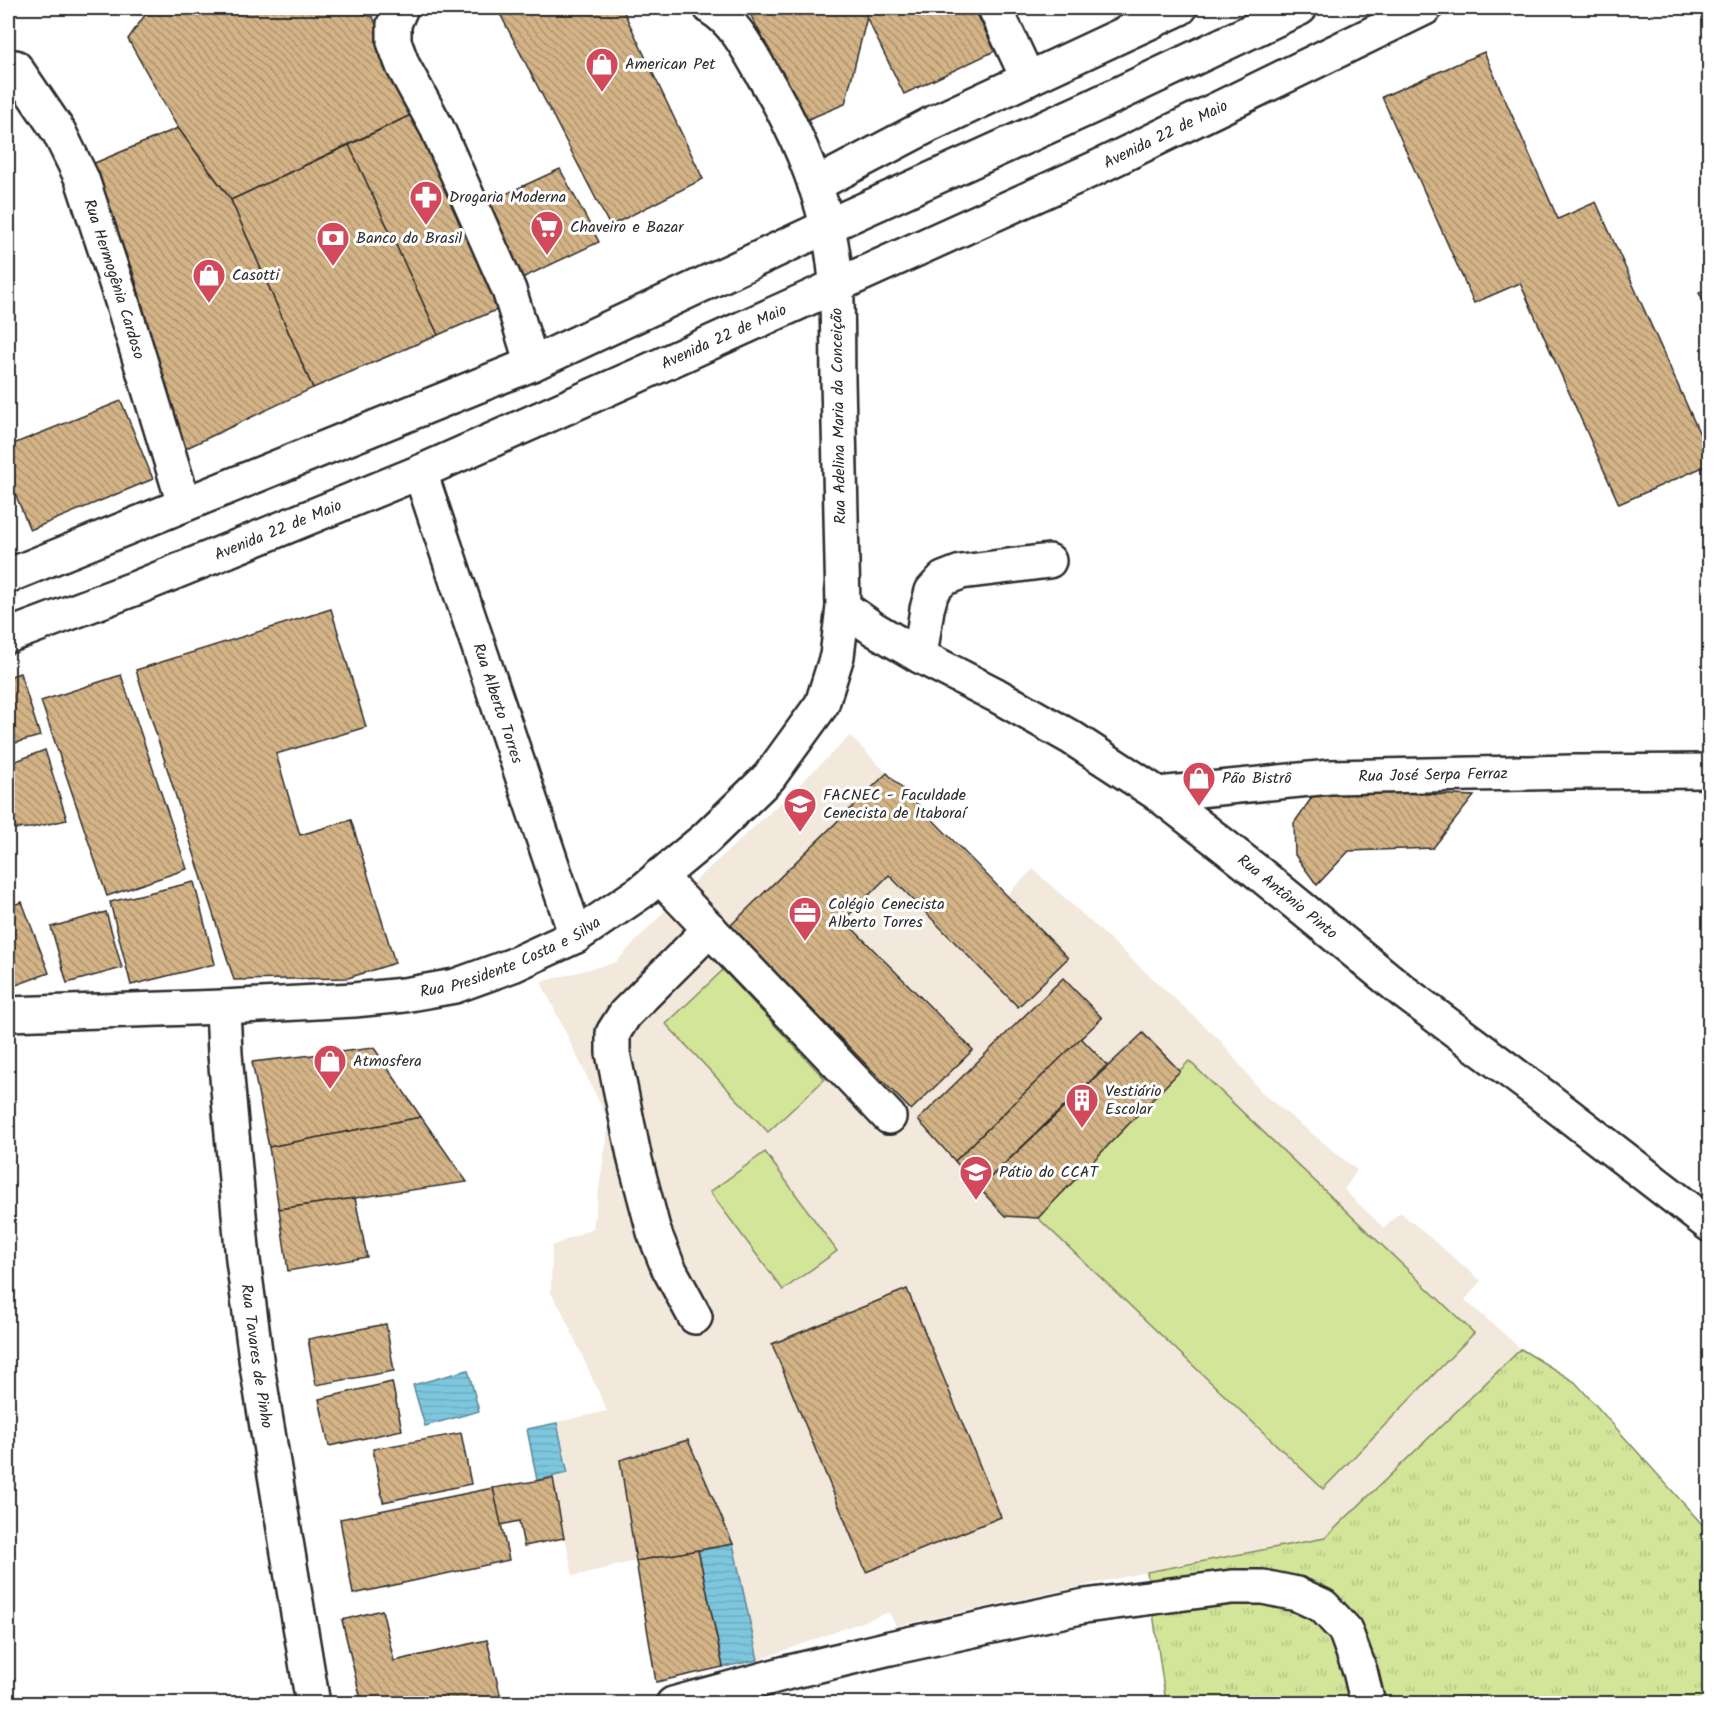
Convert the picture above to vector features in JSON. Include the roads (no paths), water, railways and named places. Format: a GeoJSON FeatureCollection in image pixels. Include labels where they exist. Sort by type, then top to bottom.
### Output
{"type":"FeatureCollection","features":[{"type":"Feature","properties":{"kind":"street"},"geometry":{"type":"LineString","coordinates":[[399,8],[394,24],[394,42],[403,66],[437,128],[509,290],[532,364]]}},
{"type":"Feature","properties":{"kind":"street","name":"Rua Adelina Maria da Conceição"},"geometry":{"type":"LineString","coordinates":[[711,8],[717,11],[738,33],[776,97],[794,131],[828,226],[837,286],[843,607]]}},
{"type":"Feature","properties":{"kind":"street"},"geometry":{"type":"LineString","coordinates":[[995,8],[1028,80]]}},
{"type":"Feature","properties":{"kind":"street"},"geometry":{"type":"LineString","coordinates":[[815,185],[931,124],[1180,8]]}},
{"type":"Feature","properties":{"kind":"street"},"geometry":{"type":"LineString","coordinates":[[8,576],[532,364],[1091,107],[1299,8]]}},
{"type":"Feature","properties":{"kind":"street","name":"Avenida 22 de Maio"},"geometry":{"type":"LineString","coordinates":[[8,636],[136,588],[420,472],[1094,169],[1425,8]]}},
{"type":"Feature","properties":{"kind":"street","name":"Rua Hermogênia Cardoso"},"geometry":{"type":"LineString","coordinates":[[15,67],[59,132],[82,179],[184,504]]}},
{"type":"Feature","properties":{"kind":"street","name":"Rua Alberto Torres"},"geometry":{"type":"LineString","coordinates":[[420,472],[576,936]]}},
{"type":"Feature","properties":{"kind":"street"},"geometry":{"type":"LineString","coordinates":[[920,656],[932,591],[943,579],[961,572],[1049,561]]}},
{"type":"Feature","properties":{"kind":"street","name":"Rua Antônio Pinto"},"geometry":{"type":"LineString","coordinates":[[843,607],[920,656],[996,695],[1071,738],[1158,794],[1404,992],[1710,1225]]}},
{"type":"Feature","properties":{"kind":"street","name":"Rua Presidente Costa e Silva"},"geometry":{"type":"LineString","coordinates":[[8,1014],[223,1007],[354,1000],[404,994],[455,986],[513,965],[576,936],[641,892],[705,839],[769,777],[822,704],[837,656],[843,607]]}},
{"type":"Feature","properties":{"kind":"street","name":"Rua José Serpa Ferraz"},"geometry":{"type":"LineString","coordinates":[[1158,794],[1330,777],[1710,771]]}},
{"type":"Feature","properties":{"kind":"street"},"geometry":{"type":"LineString","coordinates":[[659,876],[889,1117]]}},
{"type":"Feature","properties":{"kind":"street"},"geometry":{"type":"LineString","coordinates":[[695,1317],[668,1267],[654,1232],[635,1160],[613,1053],[613,1033],[625,1014],[710,929]]}},
{"type":"Feature","properties":{"kind":"street","name":"Rua Tavares de Pinho"},"geometry":{"type":"LineString","coordinates":[[223,1007],[243,1260],[257,1366],[313,1704]]}},
{"type":"Feature","properties":{"kind":"street"},"geometry":{"type":"LineString","coordinates":[[673,1704],[890,1648],[1085,1606],[1232,1587],[1263,1587],[1297,1594],[1323,1606],[1345,1630],[1360,1671],[1368,1704]]}},
{"type":"Feature","properties":{"kind":"water"},"geometry":{"type":"Polygon","coordinates":[[[468,1370],[479,1411],[425,1426],[413,1385],[468,1370]]]}},
{"type":"Feature","properties":{"kind":"water"},"geometry":{"type":"Polygon","coordinates":[[[557,1423],[568,1473],[537,1480],[527,1429],[557,1423]]]}},
{"type":"Feature","properties":{"kind":"water"},"geometry":{"type":"Polygon","coordinates":[[[733,1544],[758,1660],[723,1667],[698,1551],[733,1544]]]}},
{"type":"Feature","properties":{"kind":"place","name":"American Pet"},"geometry":{"type":"Point","coordinates":[602,93]}},
{"type":"Feature","properties":{"kind":"place","name":"Drogaria Moderna"},"geometry":{"type":"Point","coordinates":[426,226]}},
{"type":"Feature","properties":{"kind":"place","name":"Chaveiro e Bazar"},"geometry":{"type":"Point","coordinates":[547,256]}},
{"type":"Feature","properties":{"kind":"place","name":"Banco do Brasil"},"geometry":{"type":"Point","coordinates":[333,267]}},
{"type":"Feature","properties":{"kind":"place","name":"Casotti"},"geometry":{"type":"Point","coordinates":[209,304]}},
{"type":"Feature","properties":{"kind":"place","name":"Pão Bistrô"},"geometry":{"type":"Point","coordinates":[1199,807]}},
{"type":"Feature","properties":{"kind":"place","name":"FACNEC - Faculdade Cenecista de Itaboraí"},"geometry":{"type":"Point","coordinates":[800,833]}},
{"type":"Feature","properties":{"kind":"place","name":"Colégio Cenecista Alberto Torres"},"geometry":{"type":"Point","coordinates":[805,942]}},
{"type":"Feature","properties":{"kind":"place","name":"Atmosfera"},"geometry":{"type":"Point","coordinates":[330,1090]}},
{"type":"Feature","properties":{"kind":"place","name":"Vestiário Escolar"},"geometry":{"type":"Point","coordinates":[1082,1129]}},
{"type":"Feature","properties":{"kind":"place","name":"Pátio do CCAT"},"geometry":{"type":"Point","coordinates":[976,1201]}}]}
